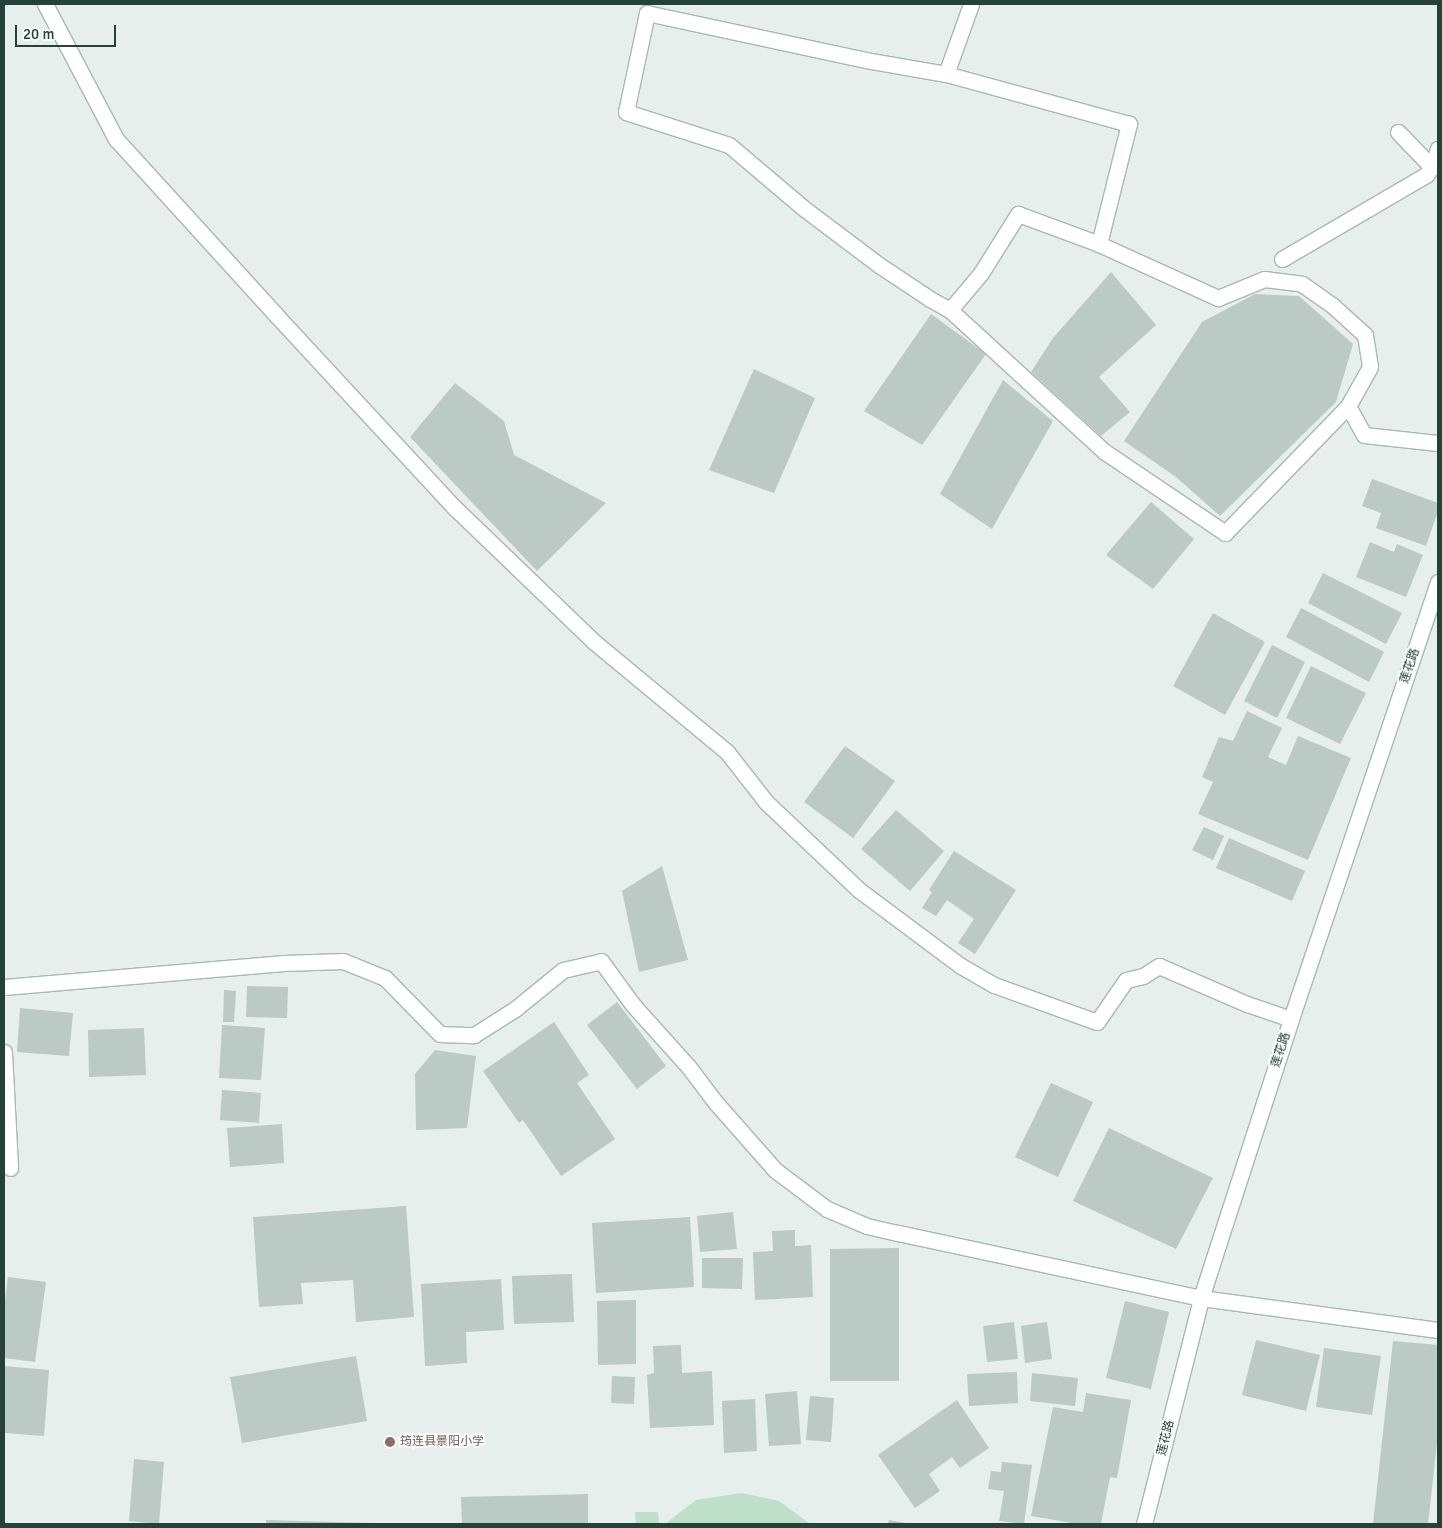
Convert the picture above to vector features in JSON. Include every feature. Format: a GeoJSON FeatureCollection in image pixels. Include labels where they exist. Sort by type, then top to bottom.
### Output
{"type":"FeatureCollection","features":[{"type":"Feature","properties":{"kind":"street"},"geometry":{"type":"LineString","coordinates":[[45,4],[116,139],[276,316],[456,508],[594,641],[727,752],[766,802],[858,890],[961,966],[994,985],[1097,1022],[1126,980],[1143,976],[1159,966],[1247,1004],[1291,1018]]}},
{"type":"Feature","properties":{"kind":"street"},"geometry":{"type":"LineString","coordinates":[[946,74],[970,4]]}},
{"type":"Feature","properties":{"kind":"street"},"geometry":{"type":"LineString","coordinates":[[950,310],[981,273],[1018,214],[1100,244],[1218,298],[1264,279],[1302,284],[1333,306],[1364,336],[1370,367],[1348,406],[1225,533],[1105,452],[950,310],[930,300],[848,242],[802,207],[728,145],[626,112],[647,13],[866,60],[946,74],[1129,124],[1100,244]]}},
{"type":"Feature","properties":{"kind":"street"},"geometry":{"type":"LineString","coordinates":[[1398,132],[1426,161],[1436,166]]}},
{"type":"Feature","properties":{"kind":"street"},"geometry":{"type":"LineString","coordinates":[[1282,259],[1426,175],[1436,166],[1438,149]]}},
{"type":"Feature","properties":{"kind":"street"},"geometry":{"type":"LineString","coordinates":[[1348,406],[1364,435],[1438,443]]}},
{"type":"Feature","properties":{"kind":"street","name":"莲花路"},"geometry":{"type":"LineString","coordinates":[[1144,1524],[1201,1298],[1291,1018],[1438,582]]}},
{"type":"Feature","properties":{"kind":"street"},"geometry":{"type":"LineString","coordinates":[[4,987],[274,964],[343,961],[385,978],[440,1034],[474,1034],[515,1009],[563,970],[601,961],[633,1005],[688,1066],[716,1103],[775,1170],[827,1209],[867,1226],[882,1230],[1201,1298],[1438,1330]]}},
{"type":"Feature","properties":{"kind":"street"},"geometry":{"type":"LineString","coordinates":[[4,1052],[10,1168]]}},
{"type":"Feature","properties":{"kind":"green space"},"geometry":{"type":"Polygon","coordinates":[[[742,1493],[779,1501],[810,1524],[665,1524],[696,1500],[742,1493]]]}},
{"type":"Feature","properties":{"kind":"green space"},"geometry":{"type":"Polygon","coordinates":[[[635,1512],[658,1512],[659,1524],[636,1524],[635,1512]]]}},
{"type":"Feature","properties":{"kind":"building"},"geometry":{"type":"Polygon","coordinates":[[[1111,272],[1156,325],[1099,377],[1130,412],[1101,436],[1031,372],[1053,338],[1111,272]]]}},
{"type":"Feature","properties":{"kind":"building"},"geometry":{"type":"Polygon","coordinates":[[[1255,294],[1299,296],[1353,344],[1336,402],[1220,516],[1176,477],[1124,441],[1202,322],[1255,294]]]}},
{"type":"Feature","properties":{"kind":"building"},"geometry":{"type":"Polygon","coordinates":[[[931,314],[986,354],[922,445],[864,411],[931,314]]]}},
{"type":"Feature","properties":{"kind":"building"},"geometry":{"type":"Polygon","coordinates":[[[754,369],[815,398],[774,493],[709,470],[754,369]]]}},
{"type":"Feature","properties":{"kind":"building"},"geometry":{"type":"Polygon","coordinates":[[[1003,380],[1053,421],[992,529],[940,494],[1003,380]]]}},
{"type":"Feature","properties":{"kind":"building"},"geometry":{"type":"Polygon","coordinates":[[[455,383],[504,421],[514,455],[606,503],[537,571],[410,437],[455,383]]]}},
{"type":"Feature","properties":{"kind":"building"},"geometry":{"type":"Polygon","coordinates":[[[1372,479],[1438,503],[1438,511],[1426,546],[1376,528],[1381,513],[1362,506],[1372,479]]]}},
{"type":"Feature","properties":{"kind":"building"},"geometry":{"type":"Polygon","coordinates":[[[1151,502],[1194,539],[1153,589],[1106,555],[1151,502]]]}},
{"type":"Feature","properties":{"kind":"building"},"geometry":{"type":"Polygon","coordinates":[[[1370,542],[1394,552],[1397,544],[1423,555],[1406,597],[1356,577],[1370,542]]]}},
{"type":"Feature","properties":{"kind":"building"},"geometry":{"type":"Polygon","coordinates":[[[1323,573],[1402,613],[1386,644],[1308,603],[1323,573]]]}},
{"type":"Feature","properties":{"kind":"building"},"geometry":{"type":"Polygon","coordinates":[[[1301,608],[1384,652],[1369,682],[1286,637],[1301,608]]]}},
{"type":"Feature","properties":{"kind":"building"},"geometry":{"type":"Polygon","coordinates":[[[1213,613],[1265,642],[1225,715],[1173,686],[1213,613]]]}},
{"type":"Feature","properties":{"kind":"building"},"geometry":{"type":"Polygon","coordinates":[[[1272,645],[1305,662],[1277,718],[1244,701],[1272,645]]]}},
{"type":"Feature","properties":{"kind":"building"},"geometry":{"type":"Polygon","coordinates":[[[1311,666],[1366,693],[1340,744],[1286,718],[1311,666]]]}},
{"type":"Feature","properties":{"kind":"building"},"geometry":{"type":"Polygon","coordinates":[[[1247,711],[1282,728],[1268,757],[1286,765],[1298,736],[1351,758],[1308,860],[1198,814],[1213,782],[1202,777],[1219,737],[1233,741],[1247,711]]]}},
{"type":"Feature","properties":{"kind":"building"},"geometry":{"type":"Polygon","coordinates":[[[845,746],[895,781],[853,838],[804,802],[845,746]]]}},
{"type":"Feature","properties":{"kind":"building"},"geometry":{"type":"Polygon","coordinates":[[[896,810],[944,851],[910,891],[861,849],[896,810]]]}},
{"type":"Feature","properties":{"kind":"building"},"geometry":{"type":"Polygon","coordinates":[[[1204,827],[1224,836],[1213,860],[1192,850],[1204,827]]]}},
{"type":"Feature","properties":{"kind":"building"},"geometry":{"type":"Polygon","coordinates":[[[1229,838],[1305,871],[1292,901],[1216,868],[1229,838]]]}},
{"type":"Feature","properties":{"kind":"building"},"geometry":{"type":"Polygon","coordinates":[[[954,851],[1016,890],[975,954],[958,943],[974,919],[947,900],[936,916],[922,908],[932,892],[929,890],[954,851]]]}},
{"type":"Feature","properties":{"kind":"building"},"geometry":{"type":"Polygon","coordinates":[[[662,866],[688,960],[639,972],[622,891],[662,866]]]}},
{"type":"Feature","properties":{"kind":"building"},"geometry":{"type":"Polygon","coordinates":[[[247,986],[288,987],[287,1018],[246,1017],[247,986]]]}},
{"type":"Feature","properties":{"kind":"building"},"geometry":{"type":"Polygon","coordinates":[[[224,990],[236,991],[234,1022],[223,1022],[224,990]]]}},
{"type":"Feature","properties":{"kind":"building"},"geometry":{"type":"Polygon","coordinates":[[[617,1002],[666,1066],[637,1089],[587,1025],[617,1002]]]}},
{"type":"Feature","properties":{"kind":"building"},"geometry":{"type":"Polygon","coordinates":[[[20,1008],[73,1013],[69,1056],[17,1052],[20,1008]]]}},
{"type":"Feature","properties":{"kind":"building"},"geometry":{"type":"Polygon","coordinates":[[[554,1022],[589,1075],[577,1083],[615,1139],[561,1176],[523,1120],[519,1123],[483,1071],[554,1022]]]}},
{"type":"Feature","properties":{"kind":"building"},"geometry":{"type":"Polygon","coordinates":[[[222,1025],[265,1028],[261,1080],[219,1078],[222,1025]]]}},
{"type":"Feature","properties":{"kind":"building"},"geometry":{"type":"Polygon","coordinates":[[[144,1028],[146,1075],[89,1077],[88,1030],[144,1028]]]}},
{"type":"Feature","properties":{"kind":"building"},"geometry":{"type":"Polygon","coordinates":[[[435,1050],[476,1056],[467,1128],[416,1130],[415,1074],[435,1050]]]}},
{"type":"Feature","properties":{"kind":"building"},"geometry":{"type":"Polygon","coordinates":[[[1051,1083],[1093,1102],[1058,1177],[1015,1157],[1051,1083]]]}},
{"type":"Feature","properties":{"kind":"building"},"geometry":{"type":"Polygon","coordinates":[[[222,1090],[261,1093],[259,1123],[220,1120],[222,1090]]]}},
{"type":"Feature","properties":{"kind":"building"},"geometry":{"type":"Polygon","coordinates":[[[282,1124],[284,1163],[230,1167],[227,1128],[282,1124]]]}},
{"type":"Feature","properties":{"kind":"building"},"geometry":{"type":"Polygon","coordinates":[[[1109,1128],[1213,1178],[1176,1249],[1073,1201],[1109,1128]]]}},
{"type":"Feature","properties":{"kind":"building"},"geometry":{"type":"Polygon","coordinates":[[[406,1206],[414,1317],[356,1322],[353,1280],[301,1283],[303,1304],[259,1307],[253,1217],[406,1206]]]}},
{"type":"Feature","properties":{"kind":"building"},"geometry":{"type":"Polygon","coordinates":[[[733,1212],[737,1249],[700,1252],[697,1216],[733,1212]]]}},
{"type":"Feature","properties":{"kind":"building"},"geometry":{"type":"Polygon","coordinates":[[[690,1217],[694,1287],[596,1293],[592,1223],[690,1217]]]}},
{"type":"Feature","properties":{"kind":"building"},"geometry":{"type":"Polygon","coordinates":[[[795,1230],[795,1246],[811,1245],[813,1297],[755,1300],[753,1252],[773,1251],[772,1231],[795,1230]]]}},
{"type":"Feature","properties":{"kind":"building"},"geometry":{"type":"Polygon","coordinates":[[[899,1248],[899,1381],[830,1381],[830,1249],[899,1248]]]}},
{"type":"Feature","properties":{"kind":"building"},"geometry":{"type":"Polygon","coordinates":[[[702,1258],[743,1258],[742,1289],[702,1288],[702,1258]]]}},
{"type":"Feature","properties":{"kind":"building"},"geometry":{"type":"Polygon","coordinates":[[[572,1274],[574,1322],[514,1324],[512,1276],[572,1274]]]}},
{"type":"Feature","properties":{"kind":"building"},"geometry":{"type":"Polygon","coordinates":[[[8,1277],[46,1282],[35,1362],[4,1358],[4,1308],[8,1277]]]}},
{"type":"Feature","properties":{"kind":"building"},"geometry":{"type":"Polygon","coordinates":[[[501,1279],[504,1330],[466,1332],[467,1363],[425,1366],[421,1284],[501,1279]]]}},
{"type":"Feature","properties":{"kind":"building"},"geometry":{"type":"Polygon","coordinates":[[[636,1300],[636,1364],[598,1365],[597,1301],[636,1300]]]}},
{"type":"Feature","properties":{"kind":"building"},"geometry":{"type":"Polygon","coordinates":[[[1125,1301],[1169,1312],[1151,1389],[1106,1378],[1125,1301]]]}},
{"type":"Feature","properties":{"kind":"building"},"geometry":{"type":"Polygon","coordinates":[[[1014,1322],[1018,1359],[987,1362],[983,1326],[1014,1322]]]}},
{"type":"Feature","properties":{"kind":"building"},"geometry":{"type":"Polygon","coordinates":[[[1047,1322],[1052,1359],[1025,1363],[1021,1326],[1047,1322]]]}},
{"type":"Feature","properties":{"kind":"building"},"geometry":{"type":"Polygon","coordinates":[[[1256,1340],[1320,1355],[1306,1411],[1242,1395],[1256,1340]]]}},
{"type":"Feature","properties":{"kind":"building"},"geometry":{"type":"Polygon","coordinates":[[[1393,1341],[1438,1345],[1438,1434],[1428,1524],[1373,1524],[1393,1341]]]}},
{"type":"Feature","properties":{"kind":"building"},"geometry":{"type":"Polygon","coordinates":[[[681,1345],[682,1373],[712,1371],[714,1425],[650,1428],[647,1375],[654,1373],[653,1346],[681,1345]]]}},
{"type":"Feature","properties":{"kind":"building"},"geometry":{"type":"Polygon","coordinates":[[[1324,1348],[1381,1356],[1372,1415],[1316,1407],[1324,1348]]]}},
{"type":"Feature","properties":{"kind":"building"},"geometry":{"type":"Polygon","coordinates":[[[356,1356],[367,1421],[242,1443],[230,1377],[356,1356]]]}},
{"type":"Feature","properties":{"kind":"building"},"geometry":{"type":"Polygon","coordinates":[[[4,1366],[49,1370],[44,1436],[4,1433],[4,1366]]]}},
{"type":"Feature","properties":{"kind":"building"},"geometry":{"type":"Polygon","coordinates":[[[1017,1372],[1018,1403],[969,1406],[967,1374],[1017,1372]]]}},
{"type":"Feature","properties":{"kind":"building"},"geometry":{"type":"Polygon","coordinates":[[[1032,1373],[1078,1378],[1075,1406],[1030,1401],[1032,1373]]]}},
{"type":"Feature","properties":{"kind":"building"},"geometry":{"type":"Polygon","coordinates":[[[612,1376],[635,1377],[634,1404],[611,1403],[612,1376]]]}},
{"type":"Feature","properties":{"kind":"building"},"geometry":{"type":"Polygon","coordinates":[[[797,1391],[801,1444],[769,1446],[765,1394],[797,1391]]]}},
{"type":"Feature","properties":{"kind":"building"},"geometry":{"type":"Polygon","coordinates":[[[1086,1393],[1131,1400],[1117,1478],[1110,1477],[1101,1524],[1078,1524],[1031,1516],[1053,1407],[1083,1412],[1086,1393]]]}},
{"type":"Feature","properties":{"kind":"building"},"geometry":{"type":"Polygon","coordinates":[[[810,1396],[834,1398],[831,1442],[806,1440],[810,1396]]]}},
{"type":"Feature","properties":{"kind":"building"},"geometry":{"type":"Polygon","coordinates":[[[755,1399],[757,1451],[724,1453],[722,1401],[755,1399]]]}},
{"type":"Feature","properties":{"kind":"building"},"geometry":{"type":"Polygon","coordinates":[[[957,1400],[989,1448],[960,1468],[952,1457],[929,1474],[940,1491],[915,1508],[878,1455],[957,1400]]]}},
{"type":"Feature","properties":{"kind":"building"},"geometry":{"type":"Polygon","coordinates":[[[134,1459],[164,1462],[159,1524],[129,1521],[134,1459]]]}},
{"type":"Feature","properties":{"kind":"building"},"geometry":{"type":"Polygon","coordinates":[[[1002,1462],[1032,1465],[1024,1524],[999,1521],[1004,1491],[988,1489],[991,1471],[1001,1472],[1002,1462]]]}},
{"type":"Feature","properties":{"kind":"building"},"geometry":{"type":"Polygon","coordinates":[[[588,1494],[588,1524],[462,1524],[461,1497],[588,1494]]]}},
{"type":"Feature","properties":{"kind":"building"},"geometry":{"type":"Polygon","coordinates":[[[266,1520],[372,1523],[372,1524],[266,1524],[266,1520]]]}},
{"type":"Feature","properties":{"kind":"building"},"geometry":{"type":"Polygon","coordinates":[[[889,1520],[906,1523],[906,1524],[888,1524],[889,1520]]]}},
{"type":"Feature","properties":{"kind":"place","name":"筠连县景阳小学"},"geometry":{"type":"Point","coordinates":[390,1442]}}]}
